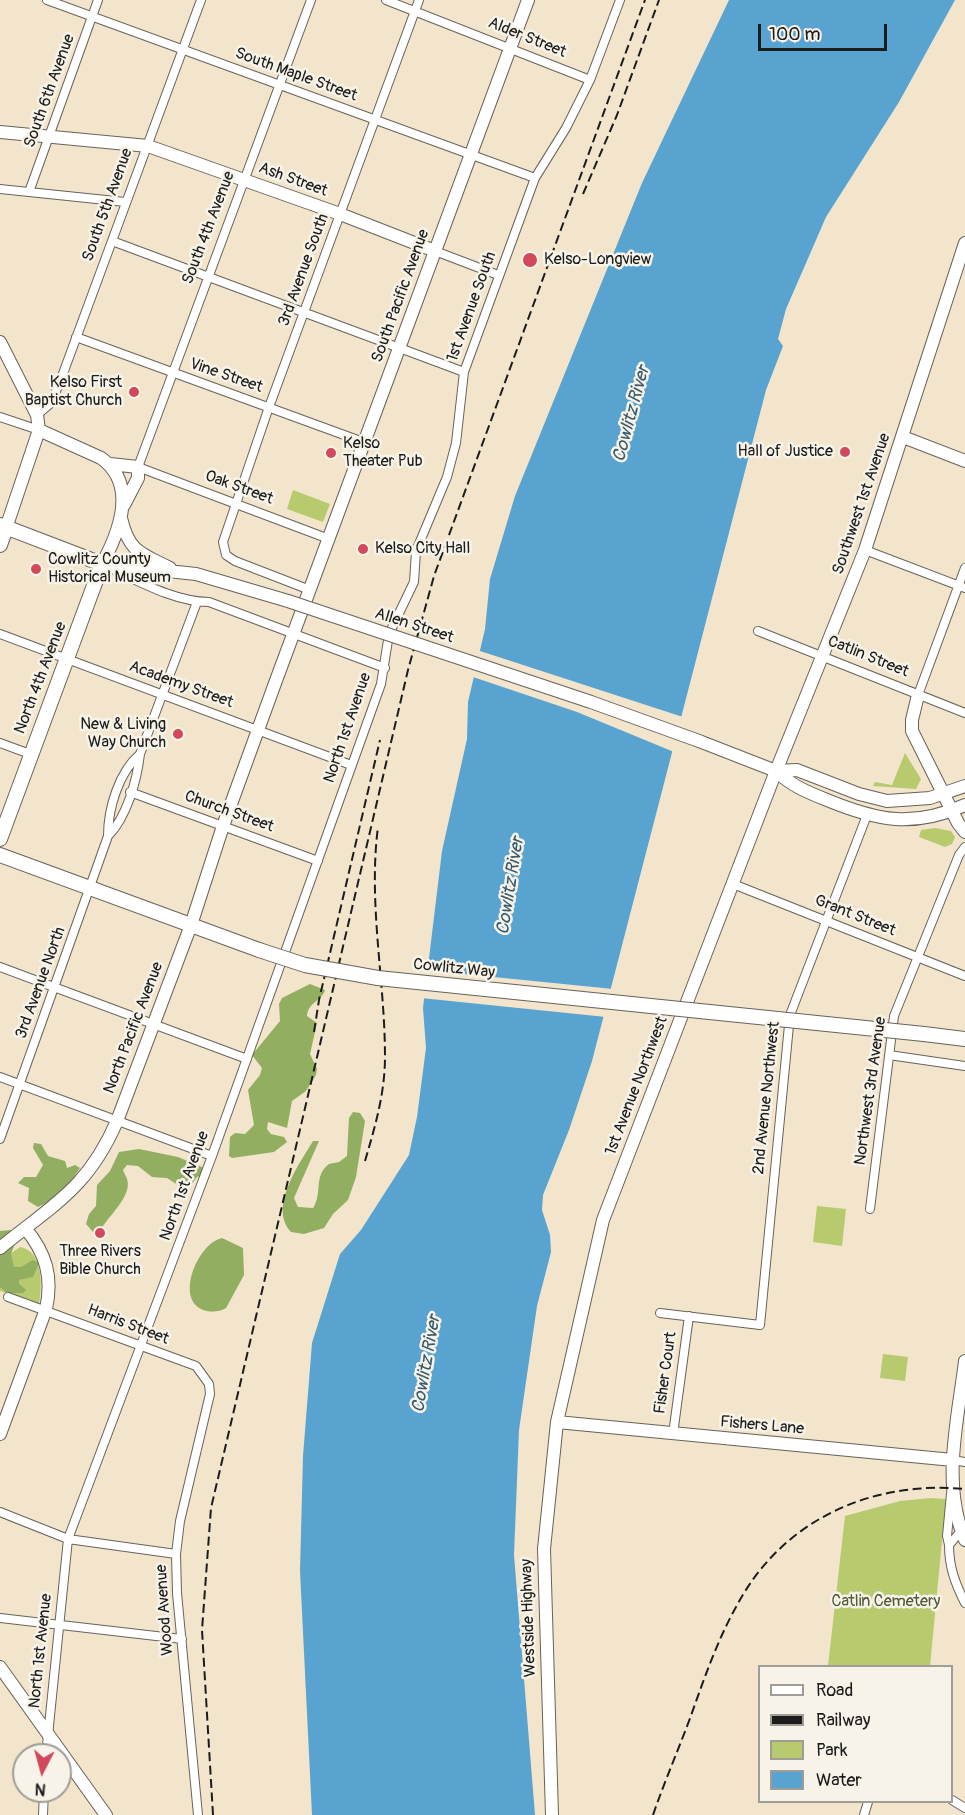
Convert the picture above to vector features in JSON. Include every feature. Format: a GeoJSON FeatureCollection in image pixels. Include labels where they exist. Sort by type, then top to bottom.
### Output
{"type":"FeatureCollection","features":[{"type":"Feature","properties":{"kind":"main road","name":"South Pacific Avenue"},"geometry":{"type":"LineString","coordinates":[[306,603],[528,0]]}},
{"type":"Feature","properties":{"kind":"main road","name":"Ash Street"},"geometry":{"type":"LineString","coordinates":[[0,132],[148,146],[340,214],[435,251]]}},
{"type":"Feature","properties":{"kind":"main road","name":"Southwest 1st Avenue"},"geometry":{"type":"LineString","coordinates":[[776,771],[866,550],[965,243]]}},
{"type":"Feature","properties":{"kind":"main road"},"geometry":{"type":"LineString","coordinates":[[0,342],[37,415],[39,430],[3,526],[0,545]]}},
{"type":"Feature","properties":{"kind":"main road"},"geometry":{"type":"LineString","coordinates":[[39,430],[110,464],[138,467],[138,478],[102,564]]}},
{"type":"Feature","properties":{"kind":"main road"},"geometry":{"type":"LineString","coordinates":[[903,437],[965,461]]}},
{"type":"Feature","properties":{"kind":"main road"},"geometry":{"type":"LineString","coordinates":[[110,464],[119,480],[127,540],[132,547],[177,572]]}},
{"type":"Feature","properties":{"kind":"main road","name":"Allen Street"},"geometry":{"type":"LineString","coordinates":[[3,526],[102,564],[216,578],[591,702],[776,771]]}},
{"type":"Feature","properties":{"kind":"main road","name":"North 4th Avenue"},"geometry":{"type":"LineString","coordinates":[[0,839],[65,658],[102,564]]}},
{"type":"Feature","properties":{"kind":"main road","name":"North Pacific Avenue"},"geometry":{"type":"LineString","coordinates":[[0,1248],[68,1196],[104,1151],[191,925],[223,826],[306,603]]}},
{"type":"Feature","properties":{"kind":"main road"},"geometry":{"type":"LineString","coordinates":[[918,695],[912,730],[952,811],[965,832]]}},
{"type":"Feature","properties":{"kind":"main road"},"geometry":{"type":"LineString","coordinates":[[776,771],[797,770],[866,796],[887,801],[908,801],[944,795],[965,786]]}},
{"type":"Feature","properties":{"kind":"main road"},"geometry":{"type":"LineString","coordinates":[[776,771],[791,786],[867,815],[888,819],[919,819],[952,811],[965,805]]}},
{"type":"Feature","properties":{"kind":"main road","name":"1st Avenue Northwest"},"geometry":{"type":"LineString","coordinates":[[557,1422],[603,1220],[776,771]]}},
{"type":"Feature","properties":{"kind":"main road","name":"Cowlitz Way"},"geometry":{"type":"LineString","coordinates":[[0,855],[305,965],[378,978],[965,1039]]}},
{"type":"Feature","properties":{"kind":"main road"},"geometry":{"type":"LineString","coordinates":[[0,1434],[46,1310],[50,1277],[38,1244],[25,1228]]}},
{"type":"Feature","properties":{"kind":"main road"},"geometry":{"type":"LineString","coordinates":[[963,1536],[952,1488],[959,1461],[965,1361]]}},
{"type":"Feature","properties":{"kind":"main road","name":"Fishers Lane"},"geometry":{"type":"LineString","coordinates":[[557,1422],[959,1461]]}},
{"type":"Feature","properties":{"kind":"main road","name":"Westside Highway"},"geometry":{"type":"LineString","coordinates":[[552,1815],[544,1549],[557,1422]]}},
{"type":"Feature","properties":{"kind":"main road"},"geometry":{"type":"LineString","coordinates":[[0,1667],[106,1815]]}},
{"type":"Feature","properties":{"kind":"street","name":"South Maple Street"},"geometry":{"type":"LineString","coordinates":[[47,0],[536,178]]}},
{"type":"Feature","properties":{"kind":"street","name":"South 6th Avenue"},"geometry":{"type":"LineString","coordinates":[[29,192],[98,0]]}},
{"type":"Feature","properties":{"kind":"street","name":"South 5th Avenue"},"geometry":{"type":"LineString","coordinates":[[37,415],[51,403],[201,0]]}},
{"type":"Feature","properties":{"kind":"street","name":"South 4th Avenue"},"geometry":{"type":"LineString","coordinates":[[138,467],[311,0]]}},
{"type":"Feature","properties":{"kind":"street","name":"Alder Street"},"geometry":{"type":"LineString","coordinates":[[386,0],[511,47],[590,80]]}},
{"type":"Feature","properties":{"kind":"street","name":"3rd Avenue South"},"geometry":{"type":"LineString","coordinates":[[310,590],[235,561],[224,552],[223,542],[269,407],[306,312],[374,118],[419,0]]}},
{"type":"Feature","properties":{"kind":"street","name":"1st Avenue South"},"geometry":{"type":"LineString","coordinates":[[389,634],[414,582],[416,551],[447,477],[456,442],[464,372],[498,275],[536,178],[566,128],[590,80],[620,0]]}},
{"type":"Feature","properties":{"kind":"street"},"geometry":{"type":"LineString","coordinates":[[0,189],[125,202]]}},
{"type":"Feature","properties":{"kind":"street"},"geometry":{"type":"LineString","coordinates":[[112,241],[464,372]]}},
{"type":"Feature","properties":{"kind":"street","name":"Ash Street"},"geometry":{"type":"LineString","coordinates":[[435,251],[498,275]]}},
{"type":"Feature","properties":{"kind":"street","name":"Vine Street"},"geometry":{"type":"LineString","coordinates":[[76,337],[366,443]]}},
{"type":"Feature","properties":{"kind":"street"},"geometry":{"type":"LineString","coordinates":[[0,417],[39,430]]}},
{"type":"Feature","properties":{"kind":"street","name":"Oak Street"},"geometry":{"type":"LineString","coordinates":[[138,467],[329,539]]}},
{"type":"Feature","properties":{"kind":"street"},"geometry":{"type":"LineString","coordinates":[[866,550],[962,587]]}},
{"type":"Feature","properties":{"kind":"street","name":"Allen Street"},"geometry":{"type":"LineString","coordinates":[[102,564],[140,582],[197,602],[209,602],[385,668]]}},
{"type":"Feature","properties":{"kind":"street"},"geometry":{"type":"LineString","coordinates":[[918,695],[962,587],[965,568]]}},
{"type":"Feature","properties":{"kind":"street","name":"3rd Avenue North"},"geometry":{"type":"LineString","coordinates":[[108,836],[117,826],[130,792],[140,754],[197,602]]}},
{"type":"Feature","properties":{"kind":"street","name":"Catlin Street"},"geometry":{"type":"LineString","coordinates":[[758,631],[965,713]]}},
{"type":"Feature","properties":{"kind":"street","name":"Academy Street"},"geometry":{"type":"LineString","coordinates":[[0,634],[351,765]]}},
{"type":"Feature","properties":{"kind":"street","name":"North 1st Avenue"},"geometry":{"type":"LineString","coordinates":[[47,1743],[68,1539],[142,1347],[318,861],[385,668],[389,634]]}},
{"type":"Feature","properties":{"kind":"street"},"geometry":{"type":"LineString","coordinates":[[0,743],[30,754]]}},
{"type":"Feature","properties":{"kind":"street","name":"3rd Avenue North"},"geometry":{"type":"LineString","coordinates":[[0,1139],[91,888],[108,836],[108,819],[114,801],[128,764],[140,754]]}},
{"type":"Feature","properties":{"kind":"street","name":"Church Street"},"geometry":{"type":"LineString","coordinates":[[130,792],[318,861]]}},
{"type":"Feature","properties":{"kind":"street","name":"2nd Avenue Northwest"},"geometry":{"type":"LineString","coordinates":[[689,1317],[760,1325],[790,1015],[867,815]]}},
{"type":"Feature","properties":{"kind":"street","name":"Northwest 3rd Avenue"},"geometry":{"type":"LineString","coordinates":[[870,1209],[894,1016],[959,855],[965,847]]}},
{"type":"Feature","properties":{"kind":"street","name":"Grant Street"},"geometry":{"type":"LineString","coordinates":[[733,884],[965,976]]}},
{"type":"Feature","properties":{"kind":"street"},"geometry":{"type":"LineString","coordinates":[[0,967],[247,1059]]}},
{"type":"Feature","properties":{"kind":"street"},"geometry":{"type":"LineString","coordinates":[[889,1055],[965,1066]]}},
{"type":"Feature","properties":{"kind":"street"},"geometry":{"type":"LineString","coordinates":[[0,1077],[212,1156]]}},
{"type":"Feature","properties":{"kind":"street","name":"Harris Street"},"geometry":{"type":"LineString","coordinates":[[8,1297],[196,1366],[209,1384],[208,1406]]}},
{"type":"Feature","properties":{"kind":"street"},"geometry":{"type":"LineString","coordinates":[[660,1313],[689,1317]]}},
{"type":"Feature","properties":{"kind":"street","name":"Fisher Court"},"geometry":{"type":"LineString","coordinates":[[673,1434],[689,1317]]}},
{"type":"Feature","properties":{"kind":"street","name":"Wood Avenue"},"geometry":{"type":"LineString","coordinates":[[198,1815],[176,1554],[180,1521],[208,1406]]}},
{"type":"Feature","properties":{"kind":"street"},"geometry":{"type":"LineString","coordinates":[[952,1488],[947,1536],[952,1573],[965,1603]]}},
{"type":"Feature","properties":{"kind":"street"},"geometry":{"type":"LineString","coordinates":[[0,1512],[68,1539],[176,1554]]}},
{"type":"Feature","properties":{"kind":"street"},"geometry":{"type":"LineString","coordinates":[[949,1545],[963,1536]]}},
{"type":"Feature","properties":{"kind":"street"},"geometry":{"type":"LineString","coordinates":[[0,1618],[182,1639]]}},
{"type":"Feature","properties":{"kind":"green space"},"geometry":{"type":"Polygon","coordinates":[[[293,490],[330,504],[323,522],[287,509],[293,490]]]}},
{"type":"Feature","properties":{"kind":"green space"},"geometry":{"type":"Polygon","coordinates":[[[905,753],[921,779],[916,789],[873,786],[875,782],[892,785],[905,753]]]}},
{"type":"Feature","properties":{"kind":"green space"},"geometry":{"type":"Polygon","coordinates":[[[935,828],[951,831],[955,837],[952,844],[945,847],[919,837],[921,830],[935,828]]]}},
{"type":"Feature","properties":{"kind":"green space"},"geometry":{"type":"Polygon","coordinates":[[[310,984],[325,990],[310,1008],[307,1016],[317,1023],[310,1054],[317,1069],[316,1075],[306,1091],[292,1101],[287,1128],[268,1122],[267,1129],[271,1134],[284,1137],[287,1142],[274,1152],[232,1158],[229,1156],[230,1137],[235,1133],[245,1134],[254,1125],[248,1090],[260,1075],[262,1068],[252,1055],[280,1021],[279,1004],[282,998],[310,984]]]}},
{"type":"Feature","properties":{"kind":"green space"},"geometry":{"type":"Polygon","coordinates":[[[353,1112],[360,1113],[365,1121],[356,1177],[348,1200],[333,1214],[324,1228],[304,1234],[291,1232],[285,1222],[283,1210],[284,1198],[294,1173],[313,1141],[319,1141],[294,1198],[298,1207],[313,1208],[324,1169],[329,1164],[339,1162],[347,1156],[349,1118],[353,1112]]]}},
{"type":"Feature","properties":{"kind":"green space"},"geometry":{"type":"Polygon","coordinates":[[[34,1143],[41,1144],[48,1156],[65,1161],[67,1168],[75,1165],[80,1168],[61,1196],[38,1207],[28,1201],[29,1188],[18,1183],[24,1177],[36,1177],[43,1165],[33,1148],[34,1143]]]}},
{"type":"Feature","properties":{"kind":"green space"},"geometry":{"type":"Polygon","coordinates":[[[139,1149],[178,1157],[211,1171],[197,1177],[191,1185],[181,1187],[167,1178],[152,1177],[138,1166],[127,1165],[123,1170],[128,1186],[123,1199],[100,1231],[93,1232],[86,1224],[89,1214],[96,1206],[97,1185],[110,1171],[119,1152],[139,1149]]]}},
{"type":"Feature","properties":{"kind":"green space"},"geometry":{"type":"Polygon","coordinates":[[[817,1206],[846,1209],[842,1246],[813,1242],[817,1206]]]}},
{"type":"Feature","properties":{"kind":"green space"},"geometry":{"type":"Polygon","coordinates":[[[10,1230],[17,1238],[11,1254],[14,1267],[21,1267],[33,1260],[39,1263],[33,1277],[19,1280],[19,1284],[26,1290],[23,1293],[7,1293],[0,1287],[0,1231],[10,1230]]]}},
{"type":"Feature","properties":{"kind":"green space"},"geometry":{"type":"Polygon","coordinates":[[[222,1238],[243,1248],[244,1275],[226,1308],[207,1311],[197,1306],[191,1297],[192,1274],[204,1251],[212,1243],[222,1238]]]}},
{"type":"Feature","properties":{"kind":"green space"},"geometry":{"type":"Polygon","coordinates":[[[20,1247],[34,1255],[40,1271],[39,1305],[0,1291],[0,1261],[20,1247]]]}},
{"type":"Feature","properties":{"kind":"green space"},"geometry":{"type":"Polygon","coordinates":[[[883,1354],[908,1357],[905,1381],[880,1378],[883,1354]]]}},
{"type":"Feature","properties":{"kind":"green space","name":"Catlin Cemetery"},"geometry":{"type":"Polygon","coordinates":[[[946,1499],[930,1665],[828,1665],[845,1516],[900,1501],[946,1499]]]}},
{"type":"Feature","properties":{"kind":"water","name":"Cowlitz River"},"geometry":{"type":"Polygon","coordinates":[[[729,0],[955,0],[899,102],[826,217],[786,309],[778,339],[783,346],[766,390],[592,1061],[569,1130],[543,1195],[542,1210],[550,1235],[551,1252],[537,1306],[519,1430],[514,1555],[535,1815],[312,1815],[300,1571],[303,1456],[312,1343],[340,1254],[361,1230],[409,1155],[417,1117],[426,1048],[423,1008],[442,851],[467,739],[468,702],[485,629],[490,579],[515,496],[642,183],[729,0]]]}},
{"type":"Feature","properties":{"kind":"pier"},"geometry":{"type":"Polygon","coordinates":[[[477,650],[683,717],[674,752],[577,712],[470,676],[477,650]]]}},
{"type":"Feature","properties":{"kind":"pier"},"geometry":{"type":"Polygon","coordinates":[[[424,970],[613,989],[606,1017],[421,998],[424,970]]]}},
{"type":"Feature","properties":{"kind":"railway"},"geometry":{"type":"LineString","coordinates":[[213,1815],[202,1630],[211,1508],[408,670],[434,576],[645,0]]}},
{"type":"Feature","properties":{"kind":"railway"},"geometry":{"type":"LineString","coordinates":[[583,194],[617,115],[659,0]]}},
{"type":"Feature","properties":{"kind":"railway"},"geometry":{"type":"LineString","coordinates":[[314,1032],[319,1000],[380,740]]}},
{"type":"Feature","properties":{"kind":"railway"},"geometry":{"type":"LineString","coordinates":[[365,1161],[379,1110],[385,1070],[375,885],[378,827]]}},
{"type":"Feature","properties":{"kind":"railway"},"geometry":{"type":"LineString","coordinates":[[653,1815],[722,1635],[755,1577],[777,1551],[803,1529],[832,1512],[863,1500],[895,1492],[930,1488],[965,1489]]}},
{"type":"Feature","properties":{"kind":"place","name":"Kelso-Longview"},"geometry":{"type":"Point","coordinates":[530,260]}},
{"type":"Feature","properties":{"kind":"place","name":"Kelso First Baptist Church"},"geometry":{"type":"Point","coordinates":[134,392]}},
{"type":"Feature","properties":{"kind":"place","name":"Hall of Justice"},"geometry":{"type":"Point","coordinates":[845,452]}},
{"type":"Feature","properties":{"kind":"place","name":"Kelso Theater Pub"},"geometry":{"type":"Point","coordinates":[331,453]}},
{"type":"Feature","properties":{"kind":"place","name":"Kelso City Hall"},"geometry":{"type":"Point","coordinates":[363,549]}},
{"type":"Feature","properties":{"kind":"place","name":"Cowlitz County Historical Museum"},"geometry":{"type":"Point","coordinates":[36,569]}},
{"type":"Feature","properties":{"kind":"place","name":"New & Living Way Church"},"geometry":{"type":"Point","coordinates":[178,734]}},
{"type":"Feature","properties":{"kind":"place","name":"Three Rivers Bible Church"},"geometry":{"type":"Point","coordinates":[100,1233]}}]}
